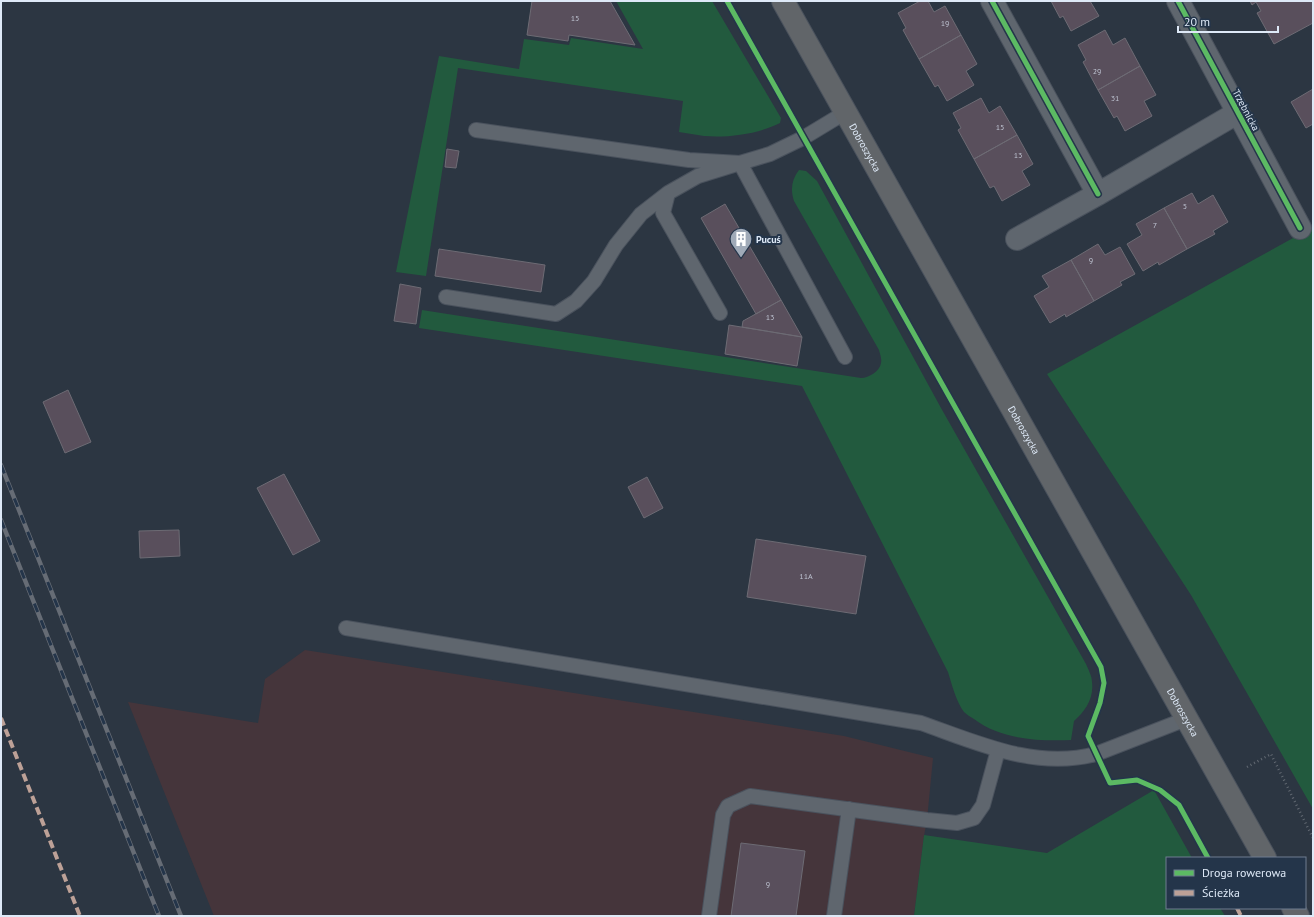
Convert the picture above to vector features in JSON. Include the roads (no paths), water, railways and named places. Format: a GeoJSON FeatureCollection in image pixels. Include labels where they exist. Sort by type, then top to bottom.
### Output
{"type":"FeatureCollection","features":[{"type":"Feature","properties":{"kind":"main road","name":"Dobroszycka"},"geometry":{"type":"LineString","coordinates":[[783,1],[1264,857]]}},
{"type":"Feature","properties":{"kind":"street"},"geometry":{"type":"LineString","coordinates":[[992,1],[1098,194]]}},
{"type":"Feature","properties":{"kind":"street","name":"Trzebnicka"},"geometry":{"type":"LineString","coordinates":[[1178,1],[1300,228]]}},
{"type":"Feature","properties":{"kind":"street","name":"Trzebnicka"},"geometry":{"type":"LineString","coordinates":[[1017,239],[1098,194],[1237,112]]}},
{"type":"Feature","properties":{"kind":"lane"},"geometry":{"type":"LineString","coordinates":[[446,297],[556,314],[576,301],[594,281],[616,245],[641,214],[668,194],[698,176],[770,154],[803,138],[846,112]]}},
{"type":"Feature","properties":{"kind":"lane"},"geometry":{"type":"LineString","coordinates":[[476,130],[689,160],[740,162]]}},
{"type":"Feature","properties":{"kind":"lane"},"geometry":{"type":"LineString","coordinates":[[740,162],[844,357]]}},
{"type":"Feature","properties":{"kind":"lane"},"geometry":{"type":"LineString","coordinates":[[668,194],[663,213],[720,313]]}},
{"type":"Feature","properties":{"kind":"lane"},"geometry":{"type":"LineString","coordinates":[[346,628],[920,723],[998,750],[1038,759],[1086,757],[1186,719]]}},
{"type":"Feature","properties":{"kind":"lane"},"geometry":{"type":"LineString","coordinates":[[709,916],[722,815],[728,806],[750,796],[927,820],[957,822],[974,818],[983,805],[998,750]]}},
{"type":"Feature","properties":{"kind":"lane"},"geometry":{"type":"LineString","coordinates":[[834,916],[849,809]]}},
{"type":"Feature","properties":{"kind":"railway"},"geometry":{"type":"LineString","coordinates":[[1,465],[181,916]]}},
{"type":"Feature","properties":{"kind":"railway"},"geometry":{"type":"LineString","coordinates":[[1,520],[159,916]]}},
{"type":"Feature","properties":{"kind":"place","name":"Pucuś"},"geometry":{"type":"Point","coordinates":[741,258]}}]}
